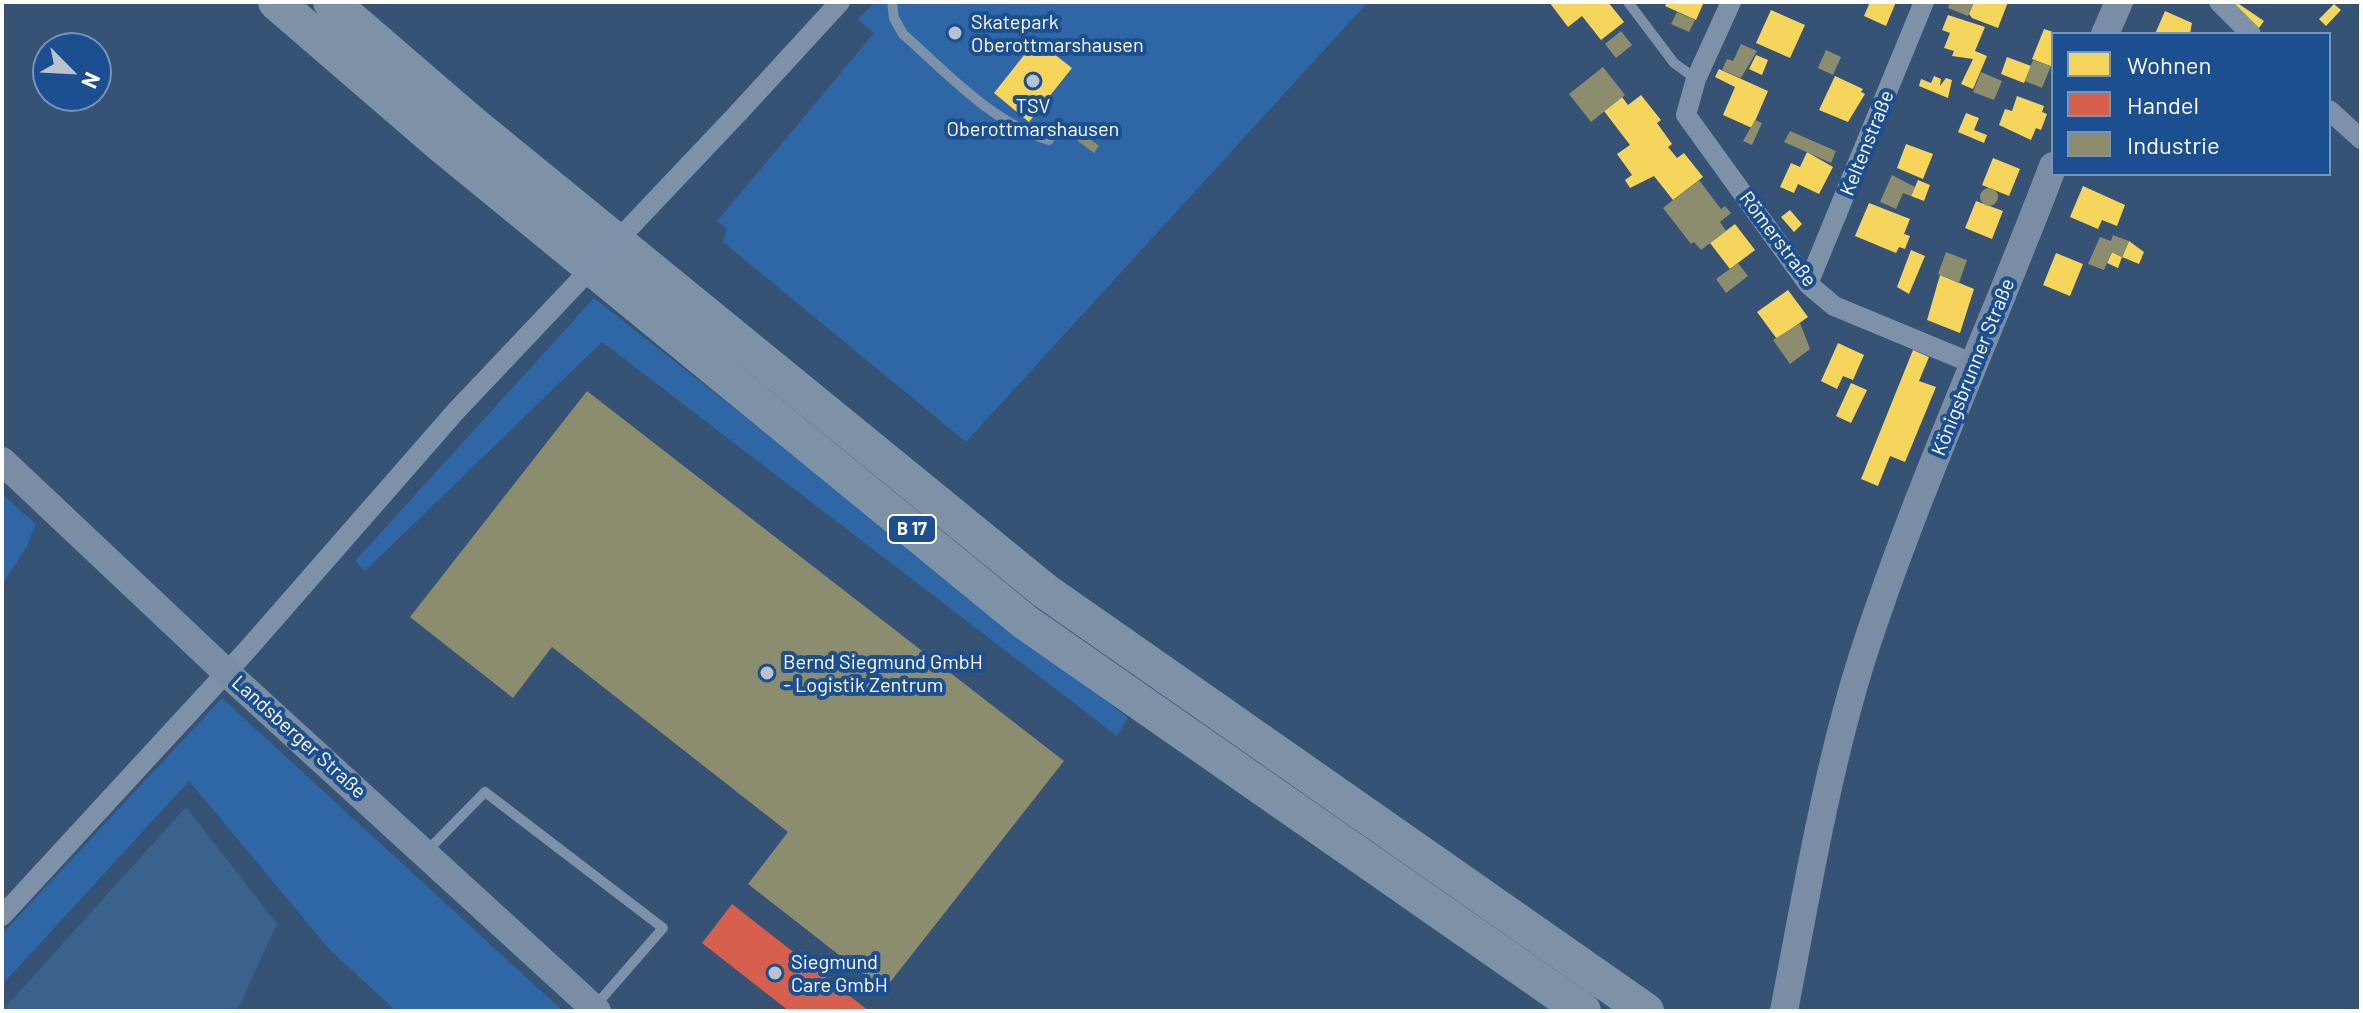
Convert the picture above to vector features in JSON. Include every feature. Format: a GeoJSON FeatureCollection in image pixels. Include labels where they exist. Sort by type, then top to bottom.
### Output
{"type":"FeatureCollection","features":[{"type":"Feature","properties":{"kind":"highway","name":"B 17"},"geometry":{"type":"LineString","coordinates":[[276,2],[443,146],[1025,622],[1583,1011]]}},
{"type":"Feature","properties":{"kind":"highway","name":"B 17"},"geometry":{"type":"LineString","coordinates":[[331,2],[470,122],[1045,591],[1646,1011]]}},
{"type":"Feature","properties":{"kind":"street"},"geometry":{"type":"LineString","coordinates":[[2,916],[227,673],[456,411],[840,2]]}},
{"type":"Feature","properties":{"kind":"street","name":"Römerstraße"},"geometry":{"type":"LineString","coordinates":[[1731,2],[1696,79],[1686,115],[1808,284],[1834,306],[1974,364]]}},
{"type":"Feature","properties":{"kind":"street","name":"Keltenstraße"},"geometry":{"type":"LineString","coordinates":[[1808,284],[1924,2]]}},
{"type":"Feature","properties":{"kind":"street"},"geometry":{"type":"LineString","coordinates":[[2106,32],[2119,2]]}},
{"type":"Feature","properties":{"kind":"street"},"geometry":{"type":"LineString","coordinates":[[2219,2],[2249,32]]}},
{"type":"Feature","properties":{"kind":"street"},"geometry":{"type":"LineString","coordinates":[[2331,112],[2361,139]]}},
{"type":"Feature","properties":{"kind":"street","name":"Königsbrunner Straße"},"geometry":{"type":"LineString","coordinates":[[1784,1011],[1827,792],[1859,670],[1893,569],[2051,171]]}},
{"type":"Feature","properties":{"kind":"street","name":"Landsberger Straße"},"geometry":{"type":"LineString","coordinates":[[2,461],[227,673],[595,1009]]}},
{"type":"Feature","properties":{"kind":"lane"},"geometry":{"type":"LineString","coordinates":[[892,2],[894,18],[903,34],[1003,118],[1029,134],[1049,140]]}},
{"type":"Feature","properties":{"kind":"lane"},"geometry":{"type":"LineString","coordinates":[[1628,2],[1674,63],[1696,79]]}},
{"type":"Feature","properties":{"kind":"lane"},"geometry":{"type":"LineString","coordinates":[[426,853],[485,792],[663,928],[595,1009]]}},
{"type":"Feature","properties":{"kind":"shaded area"},"geometry":{"type":"Polygon","coordinates":[[[875,2],[1368,2],[966,442],[723,242],[727,229],[717,221],[874,33],[858,20],[875,2]]]}},
{"type":"Feature","properties":{"kind":"shaded area"},"geometry":{"type":"Polygon","coordinates":[[[594,298],[1128,718],[1117,736],[602,342],[365,571],[355,561],[594,298]]]}},
{"type":"Feature","properties":{"kind":"shaded area"},"geometry":{"type":"Polygon","coordinates":[[[2,494],[36,524],[27,546],[2,585],[2,494]]]}},
{"type":"Feature","properties":{"kind":"shaded area"},"geometry":{"type":"Polygon","coordinates":[[[222,698],[563,1011],[396,1011],[330,950],[189,781],[2,985],[2,934],[222,698]]]}},
{"type":"Feature","properties":{"kind":"shaded area"},"geometry":{"type":"Polygon","coordinates":[[[186,807],[277,924],[237,1011],[2,1011],[186,807]]]}},
{"type":"Feature","properties":{"kind":"building: Wohnen"},"geometry":{"type":"Polygon","coordinates":[[[1549,2],[1608,2],[1624,22],[1601,40],[1582,16],[1568,27],[1549,2]]]}},
{"type":"Feature","properties":{"kind":"building: Wohnen"},"geometry":{"type":"Polygon","coordinates":[[[1667,2],[1704,2],[1696,20],[1665,6],[1667,2]]]}},
{"type":"Feature","properties":{"kind":"building: Wohnen"},"geometry":{"type":"Polygon","coordinates":[[[1870,2],[1896,2],[1886,26],[1864,16],[1870,2]]]}},
{"type":"Feature","properties":{"kind":"building: Wohnen"},"geometry":{"type":"Polygon","coordinates":[[[1974,2],[2008,2],[1998,28],[1972,18],[1969,14],[1974,2]]]}},
{"type":"Feature","properties":{"kind":"building: Wohnen"},"geometry":{"type":"Polygon","coordinates":[[[2236,2],[2264,21],[2259,28],[2234,5],[2236,2]]]}},
{"type":"Feature","properties":{"kind":"building: Wohnen"},"geometry":{"type":"Polygon","coordinates":[[[2334,4],[2341,10],[2326,26],[2319,19],[2334,4]]]}},
{"type":"Feature","properties":{"kind":"building: Wohnen"},"geometry":{"type":"Polygon","coordinates":[[[1771,10],[1805,25],[1790,58],[1756,43],[1771,10]]]}},
{"type":"Feature","properties":{"kind":"building: Wohnen"},"geometry":{"type":"Polygon","coordinates":[[[2165,11],[2192,23],[2190,32],[2156,32],[2165,11]]]}},
{"type":"Feature","properties":{"kind":"building: Wohnen"},"geometry":{"type":"Polygon","coordinates":[[[1948,15],[1985,27],[1975,51],[1987,56],[1973,89],[1961,84],[1973,59],[1952,56],[1954,51],[1944,48],[1950,33],[1942,30],[1948,15]]]}},
{"type":"Feature","properties":{"kind":"building: Wohnen"},"geometry":{"type":"Polygon","coordinates":[[[2044,29],[2053,32],[2051,66],[2032,59],[2044,29]]]}},
{"type":"Feature","properties":{"kind":"building: Wohnen","name":"TSV Oberottmarshausen"},"geometry":{"type":"Polygon","coordinates":[[[1036,40],[1072,68],[1029,122],[994,93],[1036,40]]]}},
{"type":"Feature","properties":{"kind":"building: Wohnen"},"geometry":{"type":"Polygon","coordinates":[[[1756,55],[1768,60],[1762,75],[1749,69],[1756,55]]]}},
{"type":"Feature","properties":{"kind":"building: Wohnen"},"geometry":{"type":"Polygon","coordinates":[[[2007,57],[2031,66],[2024,83],[2001,74],[2007,57]]]}},
{"type":"Feature","properties":{"kind":"building: Wohnen"},"geometry":{"type":"Polygon","coordinates":[[[1719,69],[1768,91],[1752,128],[1723,115],[1735,87],[1715,77],[1719,69]]]}},
{"type":"Feature","properties":{"kind":"building: Wohnen"},"geometry":{"type":"Polygon","coordinates":[[[1835,76],[1863,89],[1861,92],[1865,94],[1848,122],[1819,110],[1835,76]]]}},
{"type":"Feature","properties":{"kind":"building: Wohnen"},"geometry":{"type":"Polygon","coordinates":[[[1934,76],[1941,79],[1940,86],[1946,78],[1952,80],[1948,98],[1919,86],[1921,79],[1931,83],[1934,76]]]}},
{"type":"Feature","properties":{"kind":"building: Wohnen"},"geometry":{"type":"Polygon","coordinates":[[[1641,95],[1661,120],[1657,123],[1672,144],[1668,147],[1677,158],[1684,153],[1703,177],[1673,200],[1654,176],[1630,188],[1625,180],[1632,175],[1617,154],[1630,145],[1604,111],[1622,97],[1628,105],[1641,95]]]}},
{"type":"Feature","properties":{"kind":"building: Wohnen"},"geometry":{"type":"Polygon","coordinates":[[[2017,96],[2044,106],[2042,112],[2047,114],[2041,130],[2036,128],[2031,140],[1999,125],[2005,109],[2012,111],[2017,96]]]}},
{"type":"Feature","properties":{"kind":"building: Wohnen"},"geometry":{"type":"Polygon","coordinates":[[[1966,113],[1979,118],[1974,130],[1987,135],[1984,143],[1958,132],[1966,113]]]}},
{"type":"Feature","properties":{"kind":"building: Wohnen"},"geometry":{"type":"Polygon","coordinates":[[[1906,144],[1933,154],[1923,179],[1897,168],[1906,144]]]}},
{"type":"Feature","properties":{"kind":"building: Wohnen"},"geometry":{"type":"Polygon","coordinates":[[[1807,152],[1833,167],[1819,194],[1798,184],[1794,193],[1780,187],[1791,163],[1800,167],[1807,152]]]}},
{"type":"Feature","properties":{"kind":"building: Wohnen"},"geometry":{"type":"Polygon","coordinates":[[[1993,158],[2020,169],[2009,196],[1982,185],[1993,158]]]}},
{"type":"Feature","properties":{"kind":"building: Wohnen"},"geometry":{"type":"Polygon","coordinates":[[[1918,180],[1930,185],[1924,201],[1911,196],[1918,180]]]}},
{"type":"Feature","properties":{"kind":"building: Wohnen"},"geometry":{"type":"Polygon","coordinates":[[[2083,186],[2125,205],[2117,226],[2102,220],[2098,229],[2070,217],[2083,186]]]}},
{"type":"Feature","properties":{"kind":"building: Wohnen"},"geometry":{"type":"Polygon","coordinates":[[[1976,201],[2003,211],[1992,239],[1965,228],[1976,201]]]}},
{"type":"Feature","properties":{"kind":"building: Wohnen"},"geometry":{"type":"Polygon","coordinates":[[[1869,203],[1910,219],[1904,234],[1910,236],[1905,249],[1899,247],[1896,253],[1855,236],[1869,203]]]}},
{"type":"Feature","properties":{"kind":"building: Wohnen"},"geometry":{"type":"Polygon","coordinates":[[[1790,210],[1802,224],[1794,232],[1781,217],[1790,210]]]}},
{"type":"Feature","properties":{"kind":"building: Wohnen"},"geometry":{"type":"Polygon","coordinates":[[[1735,224],[1755,250],[1730,269],[1710,243],[1735,224]]]}},
{"type":"Feature","properties":{"kind":"building: Wohnen"},"geometry":{"type":"Polygon","coordinates":[[[2129,241],[2144,252],[2139,264],[2122,257],[2129,241]]]}},
{"type":"Feature","properties":{"kind":"building: Wohnen"},"geometry":{"type":"Polygon","coordinates":[[[1911,250],[1925,256],[1909,294],[1897,287],[1911,250]]]}},
{"type":"Feature","properties":{"kind":"building: Wohnen"},"geometry":{"type":"Polygon","coordinates":[[[2112,252],[2122,257],[2118,268],[2107,263],[2112,252]]]}},
{"type":"Feature","properties":{"kind":"building: Wohnen"},"geometry":{"type":"Polygon","coordinates":[[[2056,253],[2083,264],[2070,296],[2043,285],[2056,253]]]}},
{"type":"Feature","properties":{"kind":"building: Wohnen"},"geometry":{"type":"Polygon","coordinates":[[[1940,275],[1974,289],[1960,333],[1927,320],[1940,275]]]}},
{"type":"Feature","properties":{"kind":"building: Wohnen"},"geometry":{"type":"Polygon","coordinates":[[[1788,290],[1808,317],[1777,339],[1757,312],[1788,290]]]}},
{"type":"Feature","properties":{"kind":"building: Wohnen"},"geometry":{"type":"Polygon","coordinates":[[[1838,343],[1864,355],[1853,380],[1843,376],[1837,389],[1821,381],[1838,343]]]}},
{"type":"Feature","properties":{"kind":"building: Wohnen"},"geometry":{"type":"Polygon","coordinates":[[[1913,350],[1929,357],[1919,381],[1936,387],[1905,462],[1890,456],[1878,486],[1861,479],[1913,350]]]}},
{"type":"Feature","properties":{"kind":"building: Wohnen"},"geometry":{"type":"Polygon","coordinates":[[[1851,383],[1867,390],[1851,423],[1836,416],[1851,383]]]}},
{"type":"Feature","properties":{"kind":"building: Handel"},"geometry":{"type":"Polygon","coordinates":[[[732,904],[869,1011],[789,1011],[702,943],[732,904]]]}},
{"type":"Feature","properties":{"kind":"building: Industrie"},"geometry":{"type":"Polygon","coordinates":[[[1950,2],[1974,2],[1968,16],[1948,8],[1950,2]]]}},
{"type":"Feature","properties":{"kind":"building: Industrie"},"geometry":{"type":"Polygon","coordinates":[[[1677,12],[1695,20],[1689,32],[1671,24],[1677,12]]]}},
{"type":"Feature","properties":{"kind":"building: Industrie"},"geometry":{"type":"Polygon","coordinates":[[[1621,31],[1632,45],[1616,58],[1605,44],[1621,31]]]}},
{"type":"Feature","properties":{"kind":"building: Industrie"},"geometry":{"type":"Polygon","coordinates":[[[1741,44],[1757,51],[1741,78],[1722,70],[1727,59],[1733,61],[1741,44]]]}},
{"type":"Feature","properties":{"kind":"building: Industrie"},"geometry":{"type":"Polygon","coordinates":[[[1826,50],[1841,57],[1833,75],[1818,68],[1826,50]]]}},
{"type":"Feature","properties":{"kind":"building: Industrie"},"geometry":{"type":"Polygon","coordinates":[[[2033,60],[2051,66],[2042,88],[2025,81],[2033,60]]]}},
{"type":"Feature","properties":{"kind":"building: Industrie"},"geometry":{"type":"Polygon","coordinates":[[[1603,67],[1625,95],[1591,122],[1569,94],[1603,67]]]}},
{"type":"Feature","properties":{"kind":"building: Industrie"},"geometry":{"type":"Polygon","coordinates":[[[1981,72],[2002,81],[1994,100],[1973,92],[1981,72]]]}},
{"type":"Feature","properties":{"kind":"building: Industrie"},"geometry":{"type":"Polygon","coordinates":[[[1755,120],[1762,123],[1752,145],[1743,141],[1755,120]]]}},
{"type":"Feature","properties":{"kind":"building: Industrie"},"geometry":{"type":"Polygon","coordinates":[[[1790,131],[1836,151],[1831,163],[1784,142],[1790,131]]]}},
{"type":"Feature","properties":{"kind":"building: Industrie"},"geometry":{"type":"Polygon","coordinates":[[[1084,134],[1099,146],[1094,153],[1078,141],[1084,134]]]}},
{"type":"Feature","properties":{"kind":"building: Industrie"},"geometry":{"type":"Polygon","coordinates":[[[1892,175],[1915,187],[1911,196],[1903,193],[1896,209],[1880,202],[1892,175]]]}},
{"type":"Feature","properties":{"kind":"building: Industrie"},"geometry":{"type":"Polygon","coordinates":[[[1699,180],[1721,209],[1725,206],[1731,213],[1720,222],[1726,231],[1701,250],[1694,242],[1691,244],[1663,208],[1699,180]]]}},
{"type":"Feature","properties":{"kind":"building: Industrie"},"geometry":{"type":"Polygon","coordinates":[[[1985,188],[1993,188],[1998,197],[1996,204],[1985,206],[1980,201],[1980,193],[1985,188]]]}},
{"type":"Feature","properties":{"kind":"building: Industrie"},"geometry":{"type":"Polygon","coordinates":[[[2113,235],[2129,241],[2122,257],[2112,252],[2104,270],[2088,264],[2100,237],[2111,241],[2113,235]]]}},
{"type":"Feature","properties":{"kind":"building: Industrie"},"geometry":{"type":"Polygon","coordinates":[[[1946,252],[1967,260],[1959,283],[1938,274],[1946,252]]]}},
{"type":"Feature","properties":{"kind":"building: Industrie"},"geometry":{"type":"Polygon","coordinates":[[[1738,263],[1748,276],[1726,293],[1716,279],[1738,263]]]}},
{"type":"Feature","properties":{"kind":"building: Industrie"},"geometry":{"type":"Polygon","coordinates":[[[1800,323],[1810,349],[1790,364],[1773,340],[1800,323]]]}},
{"type":"Feature","properties":{"kind":"building: Industrie","name":"Bernd Siegmund GmbH - Logistik Zentrum"},"geometry":{"type":"Polygon","coordinates":[[[587,391],[1064,761],[884,990],[748,884],[788,832],[552,647],[513,698],[410,617],[587,391]]]}},
{"type":"Feature","properties":{"kind":"place","name":"Skatepark Oberottmarshausen"},"geometry":{"type":"Point","coordinates":[955,33]}},
{"type":"Feature","properties":{"kind":"place","name":"TSV Oberottmarshausen"},"geometry":{"type":"Point","coordinates":[1033,81]}},
{"type":"Feature","properties":{"kind":"place","name":"Bernd Siegmund GmbH - Logistik Zentrum"},"geometry":{"type":"Point","coordinates":[767,673]}},
{"type":"Feature","properties":{"kind":"place","name":"Siegmund Care GmbH"},"geometry":{"type":"Point","coordinates":[775,973]}}]}
